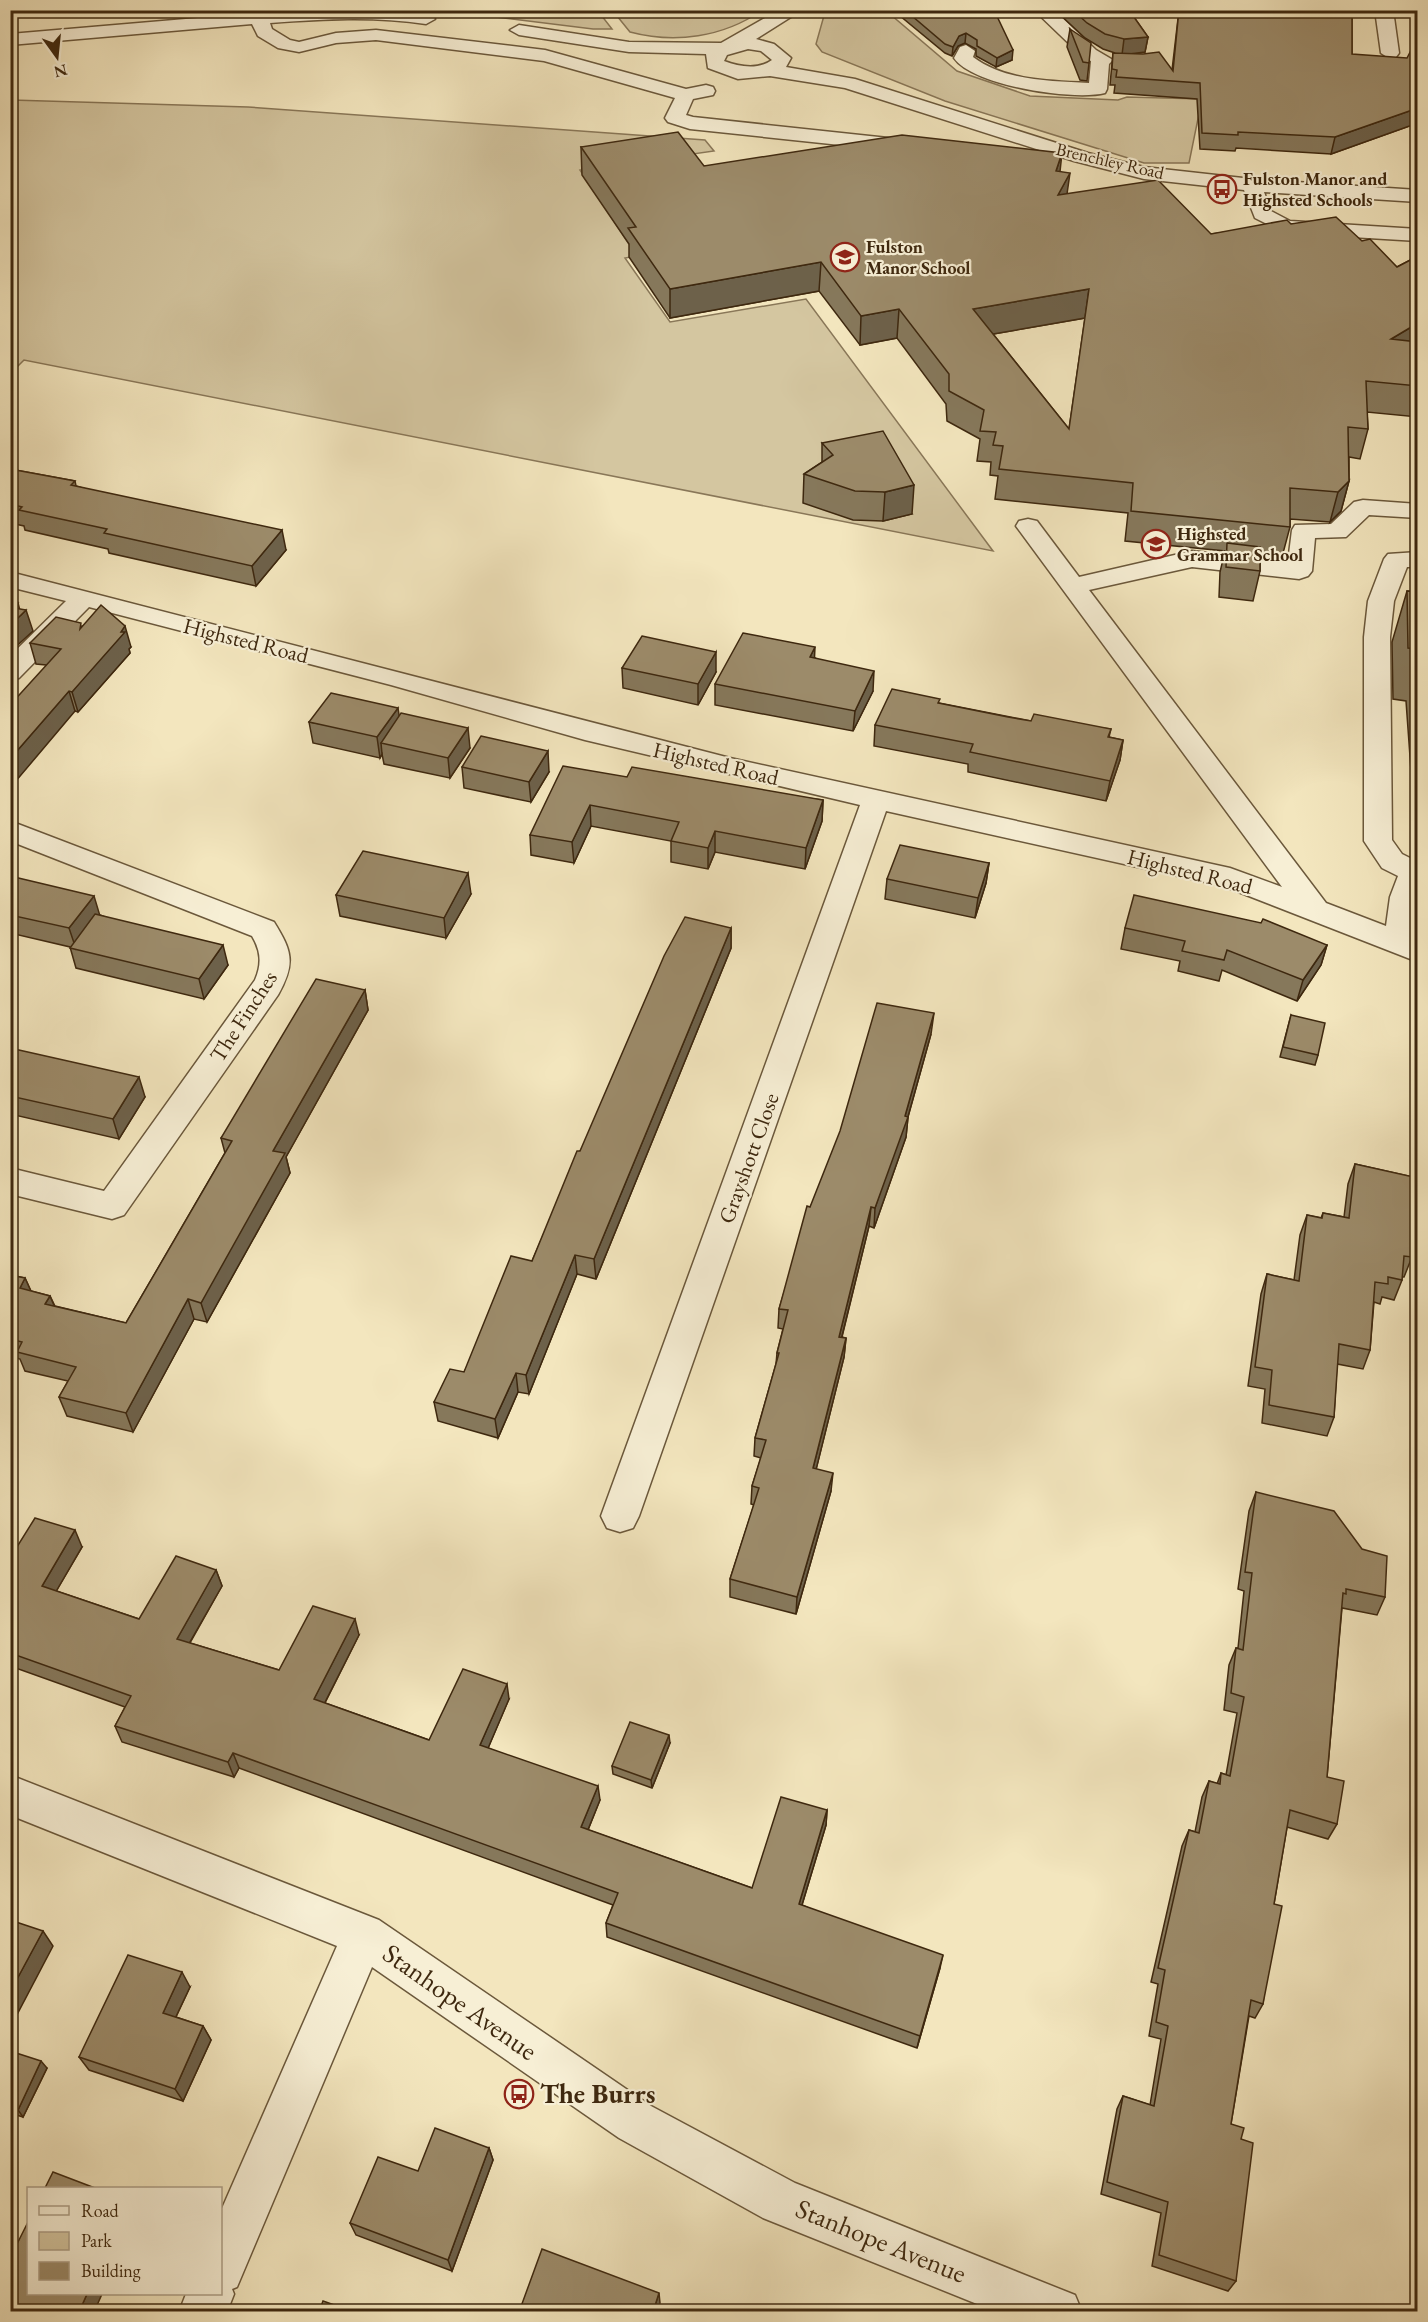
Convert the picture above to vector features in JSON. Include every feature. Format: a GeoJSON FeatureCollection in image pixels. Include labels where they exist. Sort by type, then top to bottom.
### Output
{"type":"FeatureCollection","features":[{"type":"Feature","properties":{"kind":"street"},"geometry":{"type":"LineString","coordinates":[[93,32],[161,20],[199,10]]}},
{"type":"Feature","properties":{"kind":"street"},"geometry":{"type":"LineString","coordinates":[[224,10],[231,15],[259,18],[287,10]]}},
{"type":"Feature","properties":{"kind":"street"},"geometry":{"type":"LineString","coordinates":[[370,10],[392,15]]}},
{"type":"Feature","properties":{"kind":"street"},"geometry":{"type":"LineString","coordinates":[[1043,10],[1090,54],[1100,59],[1121,61]]}},
{"type":"Feature","properties":{"kind":"street"},"geometry":{"type":"LineString","coordinates":[[1384,10],[1390,53]]}},
{"type":"Feature","properties":{"kind":"street"},"geometry":{"type":"LineString","coordinates":[[10,40],[324,13],[392,15],[447,21]]}},
{"type":"Feature","properties":{"kind":"street"},"geometry":{"type":"LineString","coordinates":[[259,18],[264,32],[284,44],[299,47],[336,38],[387,36],[545,56],[686,94],[705,91],[749,74],[770,70],[781,62],[776,51],[788,13]]}},
{"type":"Feature","properties":{"kind":"street"},"geometry":{"type":"LineString","coordinates":[[720,68],[713,60],[714,56],[788,13]]}},
{"type":"Feature","properties":{"kind":"street"},"geometry":{"type":"LineString","coordinates":[[502,28],[629,47],[726,48]]}},
{"type":"Feature","properties":{"kind":"street","name":"Brenchley Road"},"geometry":{"type":"LineString","coordinates":[[726,48],[747,45],[776,51],[819,68],[848,83]]}},
{"type":"Feature","properties":{"kind":"street"},"geometry":{"type":"LineString","coordinates":[[629,47],[669,63],[720,68],[749,74]]}},
{"type":"Feature","properties":{"kind":"street"},"geometry":{"type":"LineString","coordinates":[[966,51],[963,58],[972,67],[1020,82],[1098,89],[1100,59]]}},
{"type":"Feature","properties":{"kind":"street","name":"Brenchley Road"},"geometry":{"type":"LineString","coordinates":[[770,70],[848,83],[1081,157],[1144,173],[1252,185],[1418,196]]}},
{"type":"Feature","properties":{"kind":"street"},"geometry":{"type":"LineString","coordinates":[[686,94],[675,118],[680,121],[915,147]]}},
{"type":"Feature","properties":{"kind":"street"},"geometry":{"type":"LineString","coordinates":[[1252,185],[1262,214],[1285,227],[1418,235]]}},
{"type":"Feature","properties":{"kind":"street"},"geometry":{"type":"LineString","coordinates":[[1073,585],[1192,560],[1299,571],[1304,530],[1337,532],[1364,507],[1418,511]]}},
{"type":"Feature","properties":{"kind":"street"},"geometry":{"type":"LineString","coordinates":[[1028,526],[1315,910]]}},
{"type":"Feature","properties":{"kind":"street"},"geometry":{"type":"LineString","coordinates":[[1408,947],[1405,897],[1416,874],[1392,861],[1378,841],[1377,636],[1381,601],[1397,559],[1418,560]]}},
{"type":"Feature","properties":{"kind":"street","name":"Highsted Road"},"geometry":{"type":"LineString","coordinates":[[10,579],[400,679],[585,731],[876,800],[1230,878],[1408,947]]}},
{"type":"Feature","properties":{"kind":"street"},"geometry":{"type":"LineString","coordinates":[[10,672],[84,597]]}},
{"type":"Feature","properties":{"kind":"street","name":"Grayshott Close"},"geometry":{"type":"LineString","coordinates":[[620,1516],[876,800]]}},
{"type":"Feature","properties":{"kind":"street","name":"The Finches"},"geometry":{"type":"LineString","coordinates":[[10,830],[263,929],[275,946],[277,968],[267,987],[112,1206],[10,1181]]}},
{"type":"Feature","properties":{"kind":"street","name":"Stanhope Avenue"},"geometry":{"type":"LineString","coordinates":[[10,1795],[364,1935],[635,2122],[770,2196],[1058,2312]]}},
{"type":"Feature","properties":{"kind":"street"},"geometry":{"type":"LineString","coordinates":[[222,2265],[364,1935]]}},
{"type":"Feature","properties":{"kind":"street"},"geometry":{"type":"LineString","coordinates":[[203,2312],[210,2295]]}},
{"type":"Feature","properties":{"kind":"green space"},"geometry":{"type":"Polygon","coordinates":[[[448,11],[598,11],[612,29],[593,29],[448,11]]]}},
{"type":"Feature","properties":{"kind":"green space"},"geometry":{"type":"Polygon","coordinates":[[[613,11],[761,11],[731,27],[715,32],[698,36],[664,37],[630,32],[613,11]]]}},
{"type":"Feature","properties":{"kind":"green space"},"geometry":{"type":"Polygon","coordinates":[[[825,12],[891,15],[957,71],[1030,96],[1118,100],[1127,97],[1202,99],[1189,163],[1144,163],[945,101],[822,52],[816,44],[825,12]]]}},
{"type":"Feature","properties":{"kind":"green space"},"geometry":{"type":"Polygon","coordinates":[[[11,100],[248,107],[705,140],[714,151],[580,170],[637,256],[625,258],[670,322],[806,299],[993,551],[24,360],[11,373],[11,100]]]}},
{"type":"Feature","properties":{"kind":"building"},"geometry":{"type":"Polygon","coordinates":[[[905,10],[994,10],[1013,50],[997,58],[977,46],[977,40],[966,33],[959,36],[953,47],[945,44],[905,10]]]}},
{"type":"Feature","properties":{"kind":"building"},"geometry":{"type":"Polygon","coordinates":[[[1073,10],[1129,10],[1148,37],[1124,39],[1105,34],[1087,23],[1073,10]]]}},
{"type":"Feature","properties":{"kind":"building"},"geometry":{"type":"Polygon","coordinates":[[[1179,10],[1352,10],[1352,54],[1407,58],[1418,37],[1418,108],[1335,137],[1238,132],[1238,135],[1202,133],[1200,83],[1116,77],[1117,70],[1112,69],[1113,53],[1159,52],[1173,71],[1179,10]]]}},
{"type":"Feature","properties":{"kind":"building"},"geometry":{"type":"Polygon","coordinates":[[[1070,29],[1091,43],[1089,63],[1083,62],[1070,29]]]}},
{"type":"Feature","properties":{"kind":"building"},"geometry":{"type":"Polygon","coordinates":[[[678,132],[704,166],[902,135],[1062,153],[1056,171],[1070,173],[1058,195],[1158,180],[1211,234],[1287,220],[1291,224],[1336,217],[1362,241],[1370,239],[1397,267],[1418,256],[1418,323],[1391,339],[1418,342],[1418,386],[1366,381],[1368,429],[1348,427],[1349,481],[1338,492],[1290,488],[1290,527],[1131,511],[1133,483],[999,469],[1003,446],[993,445],[996,432],[980,431],[984,410],[949,391],[949,374],[899,309],[861,316],[821,262],[670,289],[628,228],[636,227],[581,147],[678,132]],[[1089,289],[973,309],[1069,429],[1089,289]]]}},
{"type":"Feature","properties":{"kind":"building"},"geometry":{"type":"Polygon","coordinates":[[[883,431],[914,485],[885,492],[855,491],[804,474],[833,455],[822,443],[883,431]]]}},
{"type":"Feature","properties":{"kind":"building"},"geometry":{"type":"Polygon","coordinates":[[[10,469],[75,481],[71,485],[282,530],[252,566],[104,533],[107,529],[19,510],[22,507],[10,504],[10,469]]]}},
{"type":"Feature","properties":{"kind":"building"},"geometry":{"type":"Polygon","coordinates":[[[1227,543],[1260,547],[1260,571],[1226,567],[1227,543]]]}},
{"type":"Feature","properties":{"kind":"building"},"geometry":{"type":"Polygon","coordinates":[[[1407,591],[1418,592],[1418,649],[1408,648],[1407,591]]]}},
{"type":"Feature","properties":{"kind":"building"},"geometry":{"type":"Polygon","coordinates":[[[10,602],[18,603],[14,608],[26,610],[10,626],[10,602]]]}},
{"type":"Feature","properties":{"kind":"building"},"geometry":{"type":"Polygon","coordinates":[[[101,605],[125,626],[121,632],[125,632],[72,692],[69,691],[10,759],[10,705],[61,649],[30,643],[56,617],[81,623],[80,629],[101,605]]]}},
{"type":"Feature","properties":{"kind":"building"},"geometry":{"type":"Polygon","coordinates":[[[743,633],[815,647],[810,657],[874,671],[855,711],[715,684],[743,633]]]}},
{"type":"Feature","properties":{"kind":"building"},"geometry":{"type":"Polygon","coordinates":[[[642,636],[716,652],[698,684],[622,668],[642,636]]]}},
{"type":"Feature","properties":{"kind":"building"},"geometry":{"type":"Polygon","coordinates":[[[892,689],[940,699],[938,703],[1008,717],[1031,721],[1034,714],[1111,729],[1108,737],[1123,740],[1110,781],[970,752],[973,744],[875,725],[892,689]]]}},
{"type":"Feature","properties":{"kind":"building"},"geometry":{"type":"Polygon","coordinates":[[[331,693],[398,708],[377,737],[309,722],[331,693]]]}},
{"type":"Feature","properties":{"kind":"building"},"geometry":{"type":"Polygon","coordinates":[[[401,713],[468,728],[448,758],[381,743],[401,713]]]}},
{"type":"Feature","properties":{"kind":"building"},"geometry":{"type":"Polygon","coordinates":[[[481,736],[548,751],[529,782],[462,767],[481,736]]]}},
{"type":"Feature","properties":{"kind":"building"},"geometry":{"type":"Polygon","coordinates":[[[563,766],[627,777],[632,767],[823,800],[806,848],[715,831],[708,848],[671,841],[679,822],[590,805],[572,842],[530,835],[563,766]]]}},
{"type":"Feature","properties":{"kind":"building"},"geometry":{"type":"Polygon","coordinates":[[[900,845],[989,863],[978,898],[887,879],[900,845]]]}},
{"type":"Feature","properties":{"kind":"building"},"geometry":{"type":"Polygon","coordinates":[[[363,851],[468,873],[444,918],[336,895],[363,851]]]}},
{"type":"Feature","properties":{"kind":"building"},"geometry":{"type":"Polygon","coordinates":[[[10,876],[94,896],[69,928],[10,915],[10,876]]]}},
{"type":"Feature","properties":{"kind":"building"},"geometry":{"type":"Polygon","coordinates":[[[1134,895],[1261,923],[1263,919],[1327,945],[1303,980],[1227,950],[1224,960],[1182,951],[1185,941],[1125,928],[1134,895]]]}},
{"type":"Feature","properties":{"kind":"building"},"geometry":{"type":"Polygon","coordinates":[[[95,914],[223,945],[199,979],[70,948],[95,914]]]}},
{"type":"Feature","properties":{"kind":"building"},"geometry":{"type":"Polygon","coordinates":[[[685,917],[731,928],[594,1259],[575,1255],[526,1375],[516,1373],[495,1419],[434,1402],[450,1369],[464,1372],[511,1256],[532,1261],[577,1151],[580,1151],[664,956],[685,917]]]}},
{"type":"Feature","properties":{"kind":"building"},"geometry":{"type":"Polygon","coordinates":[[[316,979],[365,990],[273,1151],[285,1153],[201,1303],[188,1299],[126,1413],[59,1397],[76,1367],[17,1352],[22,1342],[10,1339],[10,1275],[25,1278],[20,1288],[50,1296],[45,1304],[126,1323],[232,1141],[221,1138],[316,979]]]}},
{"type":"Feature","properties":{"kind":"building"},"geometry":{"type":"Polygon","coordinates":[[[877,1003],[934,1013],[905,1116],[908,1117],[875,1208],[871,1207],[839,1337],[846,1338],[813,1468],[833,1473],[797,1597],[730,1579],[759,1488],[752,1486],[766,1440],[755,1438],[779,1353],[777,1353],[788,1310],[779,1309],[807,1206],[810,1207],[840,1131],[877,1003]]]}},
{"type":"Feature","properties":{"kind":"building"},"geometry":{"type":"Polygon","coordinates":[[[1291,1015],[1325,1023],[1318,1055],[1283,1047],[1291,1015]]]}},
{"type":"Feature","properties":{"kind":"building"},"geometry":{"type":"Polygon","coordinates":[[[10,1048],[139,1077],[113,1119],[10,1096],[10,1048]]]}},
{"type":"Feature","properties":{"kind":"building"},"geometry":{"type":"Polygon","coordinates":[[[1355,1164],[1418,1178],[1418,1217],[1415,1217],[1412,1257],[1404,1256],[1402,1280],[1388,1277],[1388,1284],[1375,1282],[1370,1350],[1339,1344],[1334,1417],[1269,1405],[1272,1370],[1255,1367],[1267,1274],[1299,1281],[1307,1215],[1322,1218],[1323,1213],[1349,1218],[1355,1164]]]}},
{"type":"Feature","properties":{"kind":"building"},"geometry":{"type":"Polygon","coordinates":[[[1256,1492],[1334,1511],[1362,1549],[1387,1556],[1385,1597],[1346,1589],[1346,1594],[1343,1593],[1327,1777],[1344,1781],[1337,1824],[1290,1810],[1274,1904],[1282,1906],[1263,2004],[1251,2000],[1231,2124],[1244,2128],[1241,2139],[1253,2143],[1236,2281],[1159,2255],[1168,2202],[1107,2182],[1123,2096],[1154,2106],[1168,2026],[1156,2022],[1165,1970],[1158,1968],[1189,1830],[1199,1833],[1209,1781],[1220,1784],[1221,1773],[1230,1776],[1244,1697],[1231,1693],[1236,1648],[1243,1650],[1252,1573],[1245,1572],[1256,1492]]]}},
{"type":"Feature","properties":{"kind":"building"},"geometry":{"type":"Polygon","coordinates":[[[35,1518],[75,1530],[42,1586],[139,1619],[176,1556],[216,1570],[177,1639],[279,1670],[313,1606],[355,1619],[314,1699],[429,1740],[463,1669],[507,1684],[480,1745],[598,1786],[581,1827],[752,1888],[781,1797],[827,1810],[799,1904],[943,1955],[920,2036],[606,1923],[618,1893],[233,1753],[228,1762],[115,1726],[131,1696],[10,1653],[10,1558],[35,1518]]]}},
{"type":"Feature","properties":{"kind":"building"},"geometry":{"type":"Polygon","coordinates":[[[630,1722],[669,1735],[651,1780],[612,1766],[630,1722]]]}},
{"type":"Feature","properties":{"kind":"building"},"geometry":{"type":"Polygon","coordinates":[[[10,1920],[43,1931],[10,1992],[10,1920]]]}},
{"type":"Feature","properties":{"kind":"building"},"geometry":{"type":"Polygon","coordinates":[[[128,1955],[182,1972],[163,2013],[203,2026],[175,2089],[79,2057],[128,1955]]]}},
{"type":"Feature","properties":{"kind":"building"},"geometry":{"type":"Polygon","coordinates":[[[10,2051],[41,2061],[18,2110],[10,2108],[10,2051]]]}},
{"type":"Feature","properties":{"kind":"building"},"geometry":{"type":"Polygon","coordinates":[[[435,2128],[489,2148],[448,2260],[350,2223],[378,2157],[418,2171],[435,2128]]]}},
{"type":"Feature","properties":{"kind":"building"},"geometry":{"type":"Polygon","coordinates":[[[53,2172],[92,2187],[46,2187],[53,2172]]]}},
{"type":"Feature","properties":{"kind":"building"},"geometry":{"type":"Polygon","coordinates":[[[27,2224],[27,2295],[87,2295],[79,2312],[16,2312],[10,2309],[10,2258],[27,2224]]]}},
{"type":"Feature","properties":{"kind":"building"},"geometry":{"type":"Polygon","coordinates":[[[542,2249],[659,2293],[653,2312],[519,2312],[542,2249]]]}},
{"type":"Feature","properties":{"kind":"building"},"geometry":{"type":"Polygon","coordinates":[[[323,2301],[354,2312],[319,2312],[323,2301]]]}},
{"type":"Feature","properties":{"kind":"place","name":"Fulston Manor and Highsted Schools"},"geometry":{"type":"Point","coordinates":[1222,189]}},
{"type":"Feature","properties":{"kind":"place","name":"Fulston Manor School"},"geometry":{"type":"Point","coordinates":[845,257]}},
{"type":"Feature","properties":{"kind":"place","name":"Highsted Grammar School"},"geometry":{"type":"Point","coordinates":[1156,544]}},
{"type":"Feature","properties":{"kind":"place","name":"The Burrs"},"geometry":{"type":"Point","coordinates":[519,2094]}}]}
